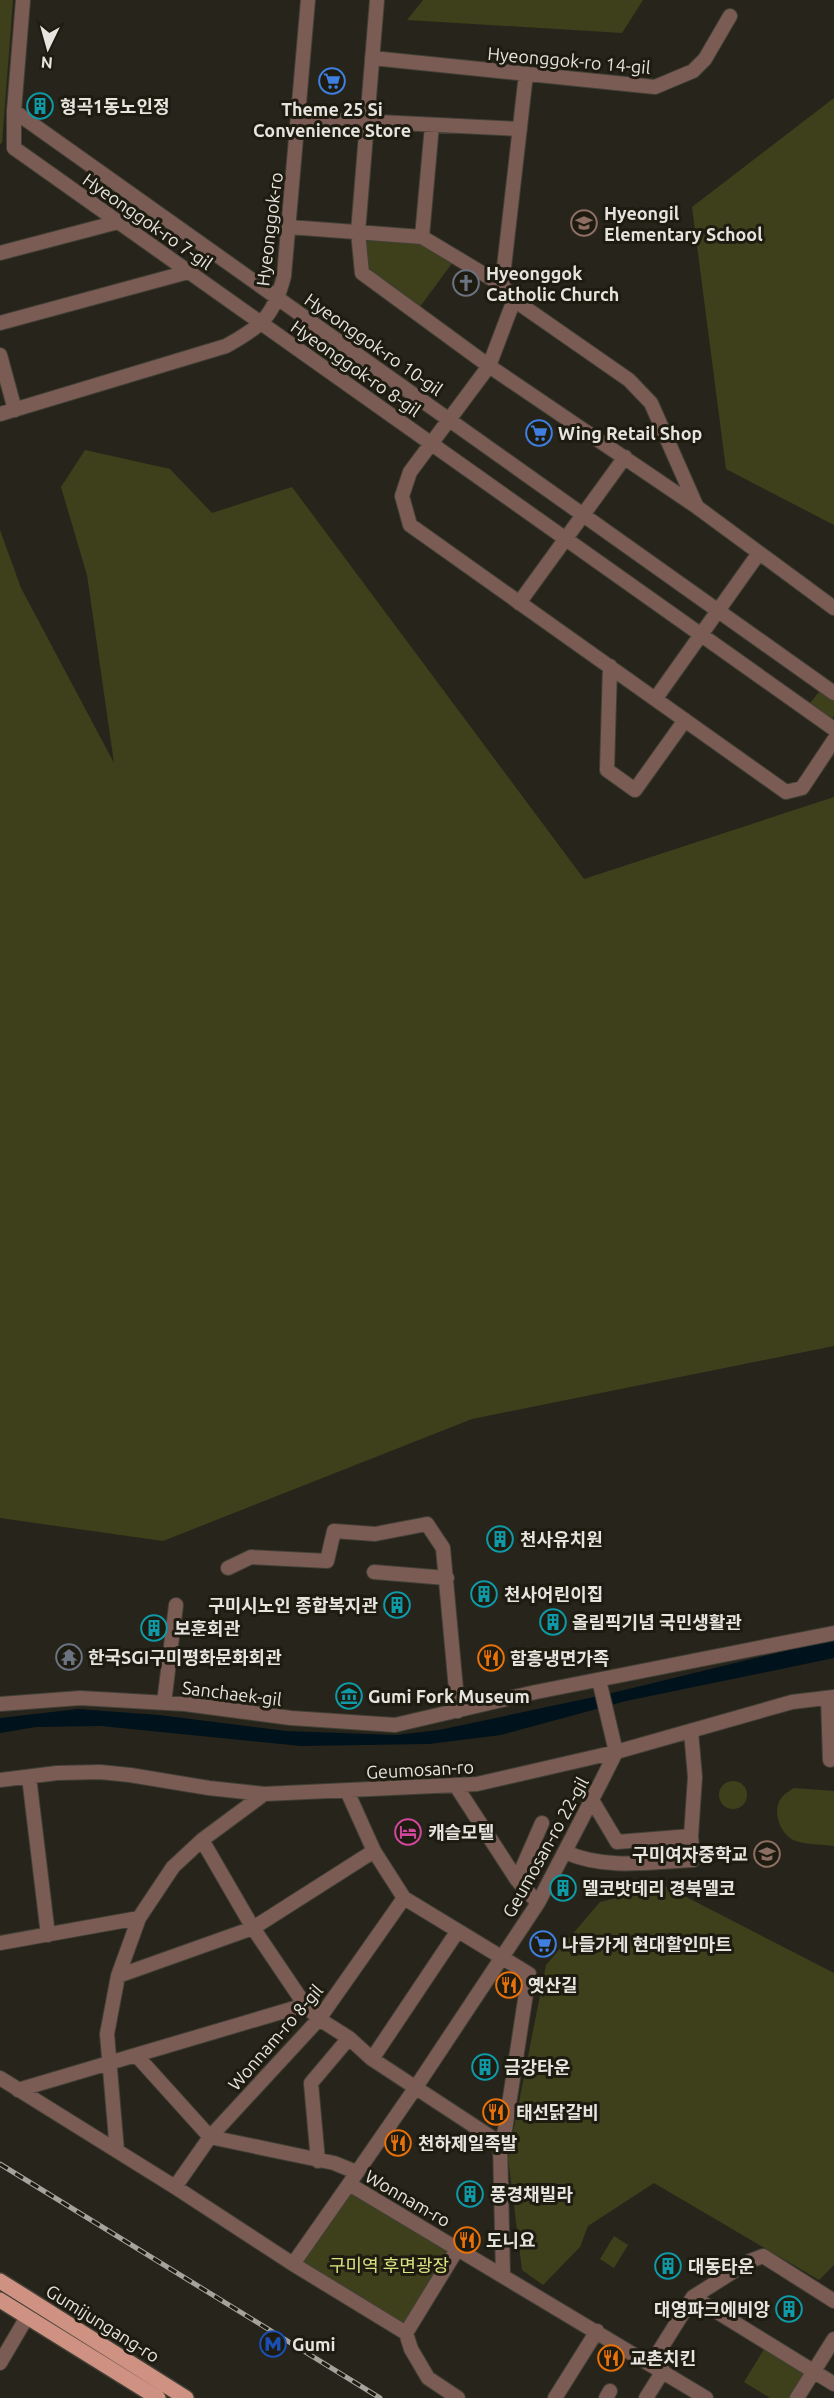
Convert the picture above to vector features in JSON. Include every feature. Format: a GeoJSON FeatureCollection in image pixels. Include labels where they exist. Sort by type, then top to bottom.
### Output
{"type":"FeatureCollection","features":[{"type":"Feature","properties":{"kind":"main road","name":"Gumijungang-ro"},"geometry":{"type":"LineString","coordinates":[[0,2281],[186,2398]]}},
{"type":"Feature","properties":{"kind":"main road","name":"Gumijungang-ro"},"geometry":{"type":"LineString","coordinates":[[0,2300],[154,2397]]}},
{"type":"Feature","properties":{"kind":"street"},"geometry":{"type":"LineString","coordinates":[[0,153],[14,148],[14,111],[23,0]]}},
{"type":"Feature","properties":{"kind":"street","name":"Hyeonggok-ro"},"geometry":{"type":"LineString","coordinates":[[0,414],[226,346],[261,323],[278,299],[284,276],[308,0]]}},
{"type":"Feature","properties":{"kind":"street"},"geometry":{"type":"LineString","coordinates":[[377,0],[358,232],[362,273],[489,366],[697,507],[834,608]]}},
{"type":"Feature","properties":{"kind":"street","name":"Hyeonggok-ro 14-gil"},"geometry":{"type":"LineString","coordinates":[[372,58],[655,87],[693,71],[705,59],[730,16]]}},
{"type":"Feature","properties":{"kind":"street"},"geometry":{"type":"LineString","coordinates":[[502,285],[526,74]]}},
{"type":"Feature","properties":{"kind":"street","name":"Hyeonggok-ro 10-gil"},"geometry":{"type":"LineString","coordinates":[[14,111],[834,693]]}},
{"type":"Feature","properties":{"kind":"street"},"geometry":{"type":"LineString","coordinates":[[298,118],[520,129]]}},
{"type":"Feature","properties":{"kind":"street"},"geometry":{"type":"LineString","coordinates":[[422,237],[432,124]]}},
{"type":"Feature","properties":{"kind":"street","name":"Hyeonggok-ro 7-gil"},"geometry":{"type":"LineString","coordinates":[[14,148],[261,323]]}},
{"type":"Feature","properties":{"kind":"street"},"geometry":{"type":"LineString","coordinates":[[0,253],[118,222]]}},
{"type":"Feature","properties":{"kind":"street"},"geometry":{"type":"LineString","coordinates":[[289,227],[422,237],[502,285],[514,300],[629,380],[651,403],[697,507]]}},
{"type":"Feature","properties":{"kind":"street"},"geometry":{"type":"LineString","coordinates":[[0,323],[188,272]]}},
{"type":"Feature","properties":{"kind":"street","name":"Hyeonggok-ro 10-gil"},"geometry":{"type":"LineString","coordinates":[[448,419],[489,366],[514,300]]}},
{"type":"Feature","properties":{"kind":"street","name":"Hyeonggok-ro 8-gil"},"geometry":{"type":"LineString","coordinates":[[261,323],[834,729]]}},
{"type":"Feature","properties":{"kind":"street"},"geometry":{"type":"LineString","coordinates":[[0,355],[15,410]]}},
{"type":"Feature","properties":{"kind":"street"},"geometry":{"type":"LineString","coordinates":[[448,419],[410,472],[402,496],[410,525],[786,792],[802,788],[834,741]]}},
{"type":"Feature","properties":{"kind":"street"},"geometry":{"type":"LineString","coordinates":[[519,603],[625,457]]}},
{"type":"Feature","properties":{"kind":"street"},"geometry":{"type":"LineString","coordinates":[[656,698],[759,554]]}},
{"type":"Feature","properties":{"kind":"street"},"geometry":{"type":"LineString","coordinates":[[609,666],[608,770],[635,790],[685,720]]}},
{"type":"Feature","properties":{"kind":"street"},"geometry":{"type":"LineString","coordinates":[[228,1568],[251,1557],[327,1561],[334,1531],[375,1534],[428,1524],[443,1548],[458,1711]]}},
{"type":"Feature","properties":{"kind":"street"},"geometry":{"type":"LineString","coordinates":[[374,1572],[447,1578]]}},
{"type":"Feature","properties":{"kind":"street"},"geometry":{"type":"LineString","coordinates":[[164,1703],[176,1605]]}},
{"type":"Feature","properties":{"kind":"street","name":"Sanchaek-gil"},"geometry":{"type":"LineString","coordinates":[[0,1704],[80,1698],[164,1703],[291,1718],[395,1725],[599,1680],[834,1633]]}},
{"type":"Feature","properties":{"kind":"street"},"geometry":{"type":"LineString","coordinates":[[599,1680],[616,1752]]}},
{"type":"Feature","properties":{"kind":"street"},"geometry":{"type":"LineString","coordinates":[[830,1760],[831,1697]]}},
{"type":"Feature","properties":{"kind":"street","name":"Geumosan-ro"},"geometry":{"type":"LineString","coordinates":[[0,1780],[100,1772],[264,1794],[477,1784],[616,1752],[792,1702],[831,1697]]}},
{"type":"Feature","properties":{"kind":"street"},"geometry":{"type":"LineString","coordinates":[[565,1852],[583,1860],[611,1863],[693,1860],[691,1836],[695,1777],[691,1731]]}},
{"type":"Feature","properties":{"kind":"street","name":"Geumosan-ro 22-gil"},"geometry":{"type":"LineString","coordinates":[[352,2178],[416,2087],[538,1903],[616,1752]]}},
{"type":"Feature","properties":{"kind":"street"},"geometry":{"type":"LineString","coordinates":[[28,1777],[48,1935]]}},
{"type":"Feature","properties":{"kind":"street"},"geometry":{"type":"LineString","coordinates":[[456,1786],[517,1880],[538,1903]]}},
{"type":"Feature","properties":{"kind":"street"},"geometry":{"type":"LineString","coordinates":[[347,1791],[374,1851],[404,1898],[529,1974],[505,2130],[500,2143],[503,2275]]}},
{"type":"Feature","properties":{"kind":"street"},"geometry":{"type":"LineString","coordinates":[[117,2151],[107,2034],[118,1976],[139,1918],[173,1867],[202,1840],[264,1794]]}},
{"type":"Feature","properties":{"kind":"street"},"geometry":{"type":"LineString","coordinates":[[592,1800],[617,1842],[691,1836]]}},
{"type":"Feature","properties":{"kind":"street"},"geometry":{"type":"LineString","coordinates":[[517,1880],[542,1823]]}},
{"type":"Feature","properties":{"kind":"street"},"geometry":{"type":"LineString","coordinates":[[202,1840],[253,1928],[305,2005],[319,2019],[350,2038],[372,2059],[500,2143]]}},
{"type":"Feature","properties":{"kind":"street"},"geometry":{"type":"LineString","coordinates":[[118,1976],[253,1928],[374,1851]]}},
{"type":"Feature","properties":{"kind":"street","name":"Wonnam-ro 8-gil"},"geometry":{"type":"LineString","coordinates":[[175,2187],[210,2137],[319,2019],[404,1898]]}},
{"type":"Feature","properties":{"kind":"street"},"geometry":{"type":"LineString","coordinates":[[0,1943],[139,1918]]}},
{"type":"Feature","properties":{"kind":"street"},"geometry":{"type":"LineString","coordinates":[[372,2059],[457,1932]]}},
{"type":"Feature","properties":{"kind":"street"},"geometry":{"type":"LineString","coordinates":[[18,2090],[305,2005]]}},
{"type":"Feature","properties":{"kind":"street"},"geometry":{"type":"LineString","coordinates":[[318,2161],[311,2083],[350,2038]]}},
{"type":"Feature","properties":{"kind":"street"},"geometry":{"type":"LineString","coordinates":[[136,2055],[210,2137],[334,2163],[352,2178]]}},
{"type":"Feature","properties":{"kind":"street"},"geometry":{"type":"LineString","coordinates":[[0,2078],[406,2333],[411,2349],[428,2378],[458,2398]]}},
{"type":"Feature","properties":{"kind":"street","name":"Wonnam-ro"},"geometry":{"type":"LineString","coordinates":[[293,2264],[352,2178],[458,2248],[706,2398]]}},
{"type":"Feature","properties":{"kind":"street"},"geometry":{"type":"LineString","coordinates":[[406,2333],[458,2248]]}},
{"type":"Feature","properties":{"kind":"street"},"geometry":{"type":"LineString","coordinates":[[646,2398],[657,2368],[693,2297],[750,2261],[763,2256],[834,2301]]}},
{"type":"Feature","properties":{"kind":"street"},"geometry":{"type":"LineString","coordinates":[[693,2297],[834,2384]]}},
{"type":"Feature","properties":{"kind":"street"},"geometry":{"type":"LineString","coordinates":[[0,2362],[27,2317]]}},
{"type":"Feature","properties":{"kind":"street"},"geometry":{"type":"LineString","coordinates":[[555,2398],[597,2331]]}},
{"type":"Feature","properties":{"kind":"street"},"geometry":{"type":"LineString","coordinates":[[797,2398],[834,2339]]}},
{"type":"Feature","properties":{"kind":"green space"},"geometry":{"type":"Polygon","coordinates":[[[0,0],[13,0],[2,143],[0,144],[0,0]]]}},
{"type":"Feature","properties":{"kind":"green space"},"geometry":{"type":"Polygon","coordinates":[[[423,0],[643,0],[622,33],[407,20],[423,0]]]}},
{"type":"Feature","properties":{"kind":"green space"},"geometry":{"type":"Polygon","coordinates":[[[834,98],[834,525],[726,469],[692,207],[834,98]]]}},
{"type":"Feature","properties":{"kind":"green space"},"geometry":{"type":"Polygon","coordinates":[[[364,235],[421,240],[453,262],[419,308],[364,271],[364,235]]]}},
{"type":"Feature","properties":{"kind":"green space"},"geometry":{"type":"Polygon","coordinates":[[[85,450],[170,469],[212,513],[292,487],[584,879],[834,797],[834,1346],[472,1419],[163,1541],[0,1518],[0,530],[21,588],[114,763],[87,575],[61,487],[85,450]]]}},
{"type":"Feature","properties":{"kind":"green space"},"geometry":{"type":"Polygon","coordinates":[[[823,687],[834,696],[834,716],[830,722],[806,708],[823,687]]]}},
{"type":"Feature","properties":{"kind":"green space"},"geometry":{"type":"Polygon","coordinates":[[[733,1781],[743,1785],[747,1795],[743,1805],[733,1809],[723,1805],[719,1795],[723,1785],[733,1781]]]}},
{"type":"Feature","properties":{"kind":"green space"},"geometry":{"type":"Polygon","coordinates":[[[794,1788],[834,1791],[834,1846],[796,1841],[786,1834],[779,1822],[777,1809],[783,1796],[794,1788]]]}},
{"type":"Feature","properties":{"kind":"green space"},"geometry":{"type":"Polygon","coordinates":[[[665,1886],[834,1973],[834,2265],[819,2280],[654,2183],[588,2226],[580,2247],[543,2285],[522,2270],[508,2158],[546,1965],[600,1902],[665,1886]]]}},
{"type":"Feature","properties":{"kind":"green space","name":"구미역 후면광장"},"geometry":{"type":"Polygon","coordinates":[[[349,2184],[458,2248],[406,2333],[293,2264],[349,2184]]]}},
{"type":"Feature","properties":{"kind":"green space"},"geometry":{"type":"Polygon","coordinates":[[[614,2236],[628,2245],[614,2268],[600,2259],[614,2236]]]}},
{"type":"Feature","properties":{"kind":"green space"},"geometry":{"type":"Polygon","coordinates":[[[766,2346],[807,2371],[795,2398],[770,2398],[744,2382],[766,2346]]]}},
{"type":"Feature","properties":{"kind":"water"},"geometry":{"type":"Polygon","coordinates":[[[834,1639],[834,1658],[626,1701],[501,1735],[429,1744],[301,1746],[101,1726],[36,1727],[0,1733],[0,1718],[78,1709],[159,1715],[286,1731],[396,1735],[439,1730],[608,1694],[834,1639]]]}},
{"type":"Feature","properties":{"kind":"railway"},"geometry":{"type":"LineString","coordinates":[[0,2164],[380,2398]]}},
{"type":"Feature","properties":{"kind":"place","name":"Theme 25 Si Convenience Store"},"geometry":{"type":"Point","coordinates":[332,81]}},
{"type":"Feature","properties":{"kind":"place","name":"형곡1동노인정"},"geometry":{"type":"Point","coordinates":[40,106]}},
{"type":"Feature","properties":{"kind":"place","name":"Hyeongil Elementary School"},"geometry":{"type":"Point","coordinates":[584,223]}},
{"type":"Feature","properties":{"kind":"place","name":"Hyeonggok Catholic Church"},"geometry":{"type":"Point","coordinates":[466,283]}},
{"type":"Feature","properties":{"kind":"place","name":"Wing Retail Shop"},"geometry":{"type":"Point","coordinates":[539,433]}},
{"type":"Feature","properties":{"kind":"place","name":"천사유치원"},"geometry":{"type":"Point","coordinates":[500,1539]}},
{"type":"Feature","properties":{"kind":"place","name":"천사어린이집"},"geometry":{"type":"Point","coordinates":[484,1594]}},
{"type":"Feature","properties":{"kind":"place","name":"구미시노인 종합복지관"},"geometry":{"type":"Point","coordinates":[397,1605]}},
{"type":"Feature","properties":{"kind":"place","name":"올림픽기념 국민생활관"},"geometry":{"type":"Point","coordinates":[553,1622]}},
{"type":"Feature","properties":{"kind":"place","name":"보훈회관"},"geometry":{"type":"Point","coordinates":[154,1628]}},
{"type":"Feature","properties":{"kind":"place","name":"한국SGI구미평화문화회관"},"geometry":{"type":"Point","coordinates":[69,1657]}},
{"type":"Feature","properties":{"kind":"place","name":"함흥냉면가족"},"geometry":{"type":"Point","coordinates":[491,1658]}},
{"type":"Feature","properties":{"kind":"place","name":"Gumi Fork Museum"},"geometry":{"type":"Point","coordinates":[349,1696]}},
{"type":"Feature","properties":{"kind":"place","name":"캐슬모텔"},"geometry":{"type":"Point","coordinates":[408,1832]}},
{"type":"Feature","properties":{"kind":"place","name":"구미여자중학교"},"geometry":{"type":"Point","coordinates":[767,1854]}},
{"type":"Feature","properties":{"kind":"place","name":"델코밧데리 경북델코"},"geometry":{"type":"Point","coordinates":[563,1888]}},
{"type":"Feature","properties":{"kind":"place","name":"나들가게 현대할인마트"},"geometry":{"type":"Point","coordinates":[543,1944]}},
{"type":"Feature","properties":{"kind":"place","name":"옛산길"},"geometry":{"type":"Point","coordinates":[509,1985]}},
{"type":"Feature","properties":{"kind":"place","name":"금강타운"},"geometry":{"type":"Point","coordinates":[485,2067]}},
{"type":"Feature","properties":{"kind":"place","name":"태선닭갈비"},"geometry":{"type":"Point","coordinates":[496,2112]}},
{"type":"Feature","properties":{"kind":"place","name":"천하제일족발"},"geometry":{"type":"Point","coordinates":[398,2143]}},
{"type":"Feature","properties":{"kind":"place","name":"풍경채빌라"},"geometry":{"type":"Point","coordinates":[470,2194]}},
{"type":"Feature","properties":{"kind":"place","name":"도니요"},"geometry":{"type":"Point","coordinates":[467,2240]}},
{"type":"Feature","properties":{"kind":"place","name":"대동타운"},"geometry":{"type":"Point","coordinates":[668,2266]}},
{"type":"Feature","properties":{"kind":"place","name":"대영파크에비앙"},"geometry":{"type":"Point","coordinates":[789,2309]}},
{"type":"Feature","properties":{"kind":"place","name":"Gumi"},"geometry":{"type":"Point","coordinates":[273,2344]}},
{"type":"Feature","properties":{"kind":"place","name":"교촌치킨"},"geometry":{"type":"Point","coordinates":[611,2358]}}]}
